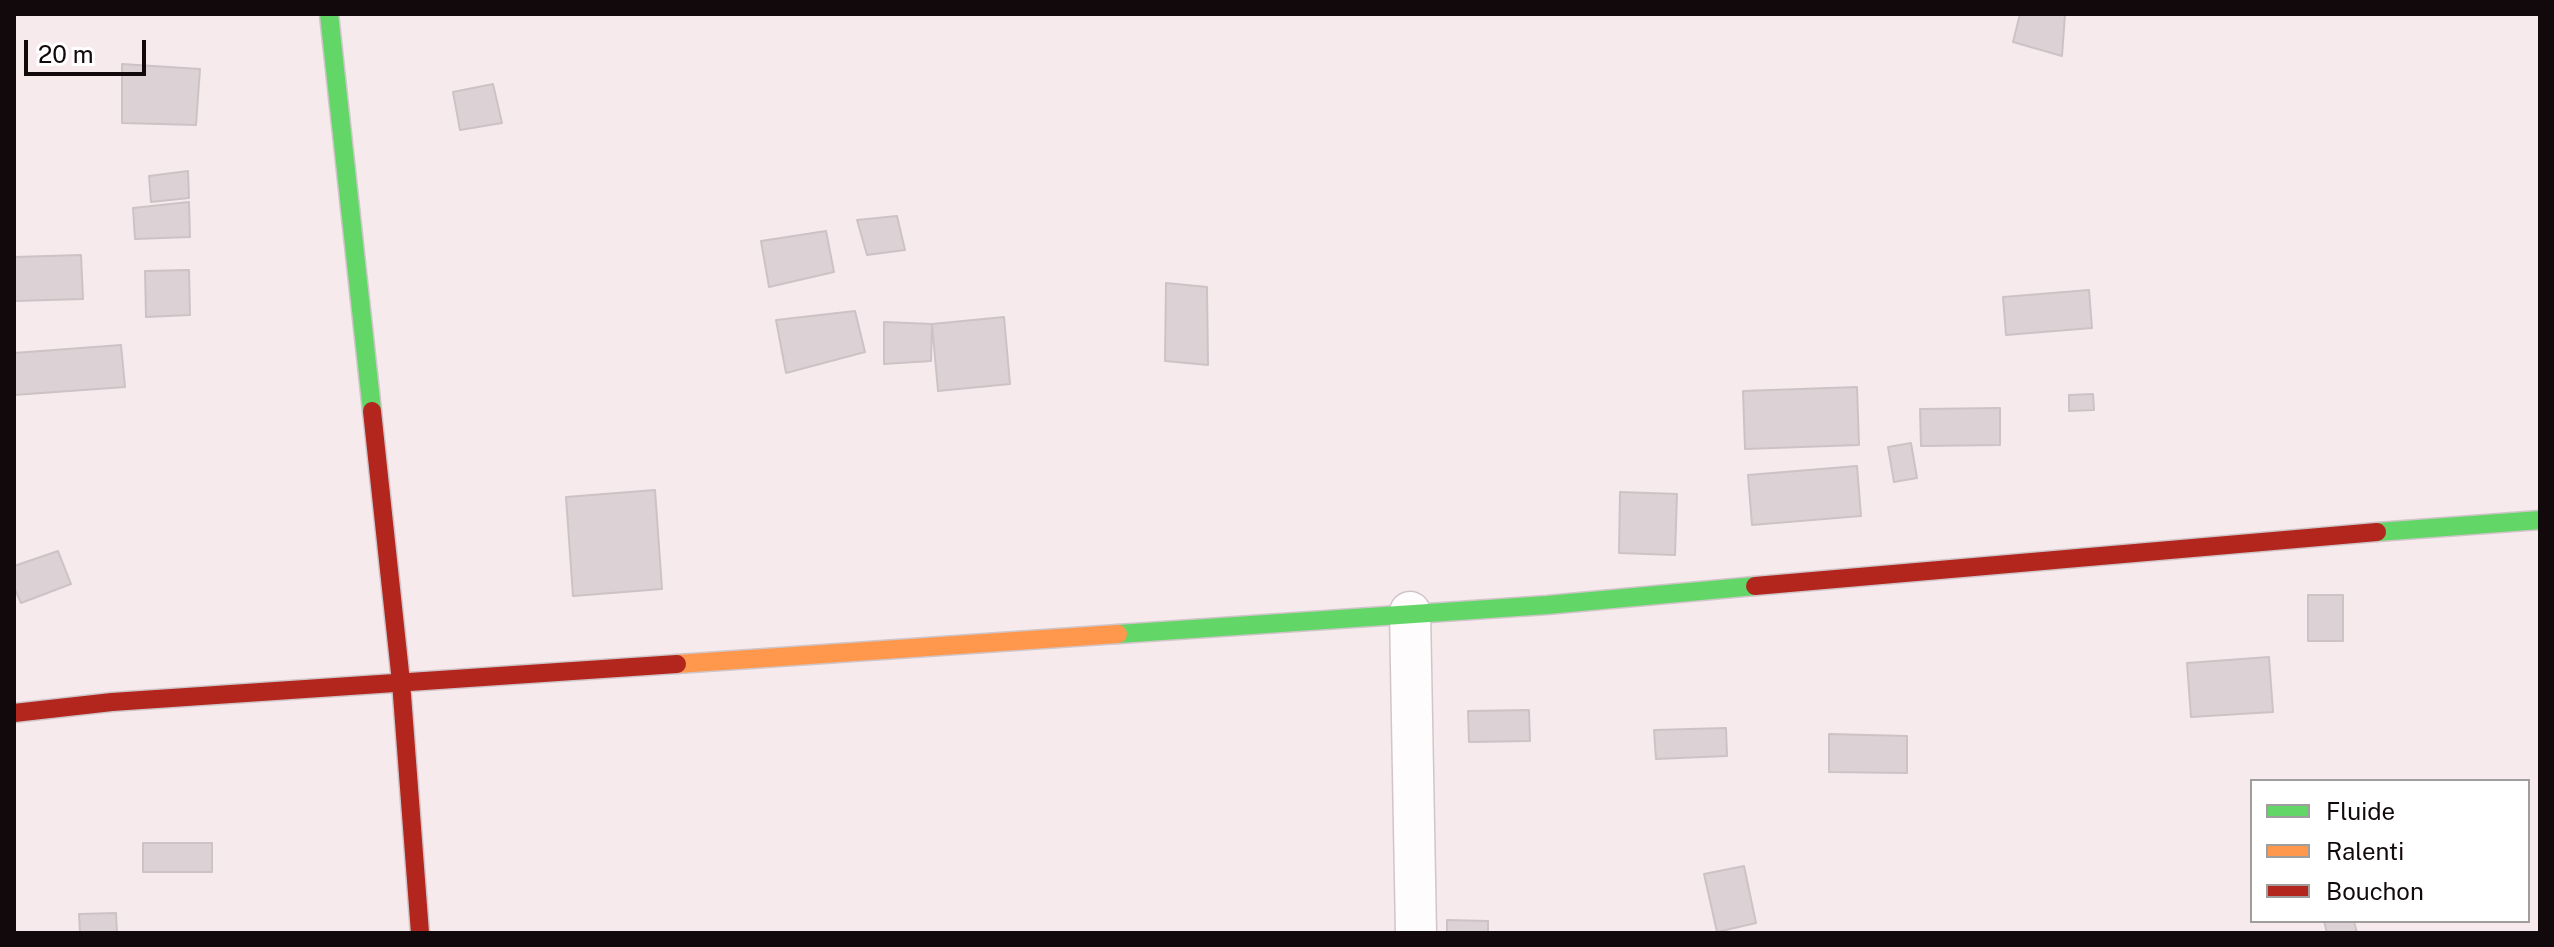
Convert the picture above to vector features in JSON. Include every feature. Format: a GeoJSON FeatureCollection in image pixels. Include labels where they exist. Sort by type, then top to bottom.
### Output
{"type":"FeatureCollection","features":[{"type":"Feature","properties":{"kind":"street"},"geometry":{"type":"LineString","coordinates":[[329,14],[401,682],[420,933]]}},
{"type":"Feature","properties":{"kind":"street"},"geometry":{"type":"LineString","coordinates":[[14,713],[112,702],[1547,605],[2242,541],[2540,520]]}},
{"type":"Feature","properties":{"kind":"street"},"geometry":{"type":"LineString","coordinates":[[1410,612],[1416,933]]}},
{"type":"Feature","properties":{"kind":"building"},"geometry":{"type":"Polygon","coordinates":[[[2020,14],[2065,14],[2062,56],[2013,42],[2020,14]]]}},
{"type":"Feature","properties":{"kind":"building"},"geometry":{"type":"Polygon","coordinates":[[[122,64],[200,69],[196,125],[122,123],[122,64]]]}},
{"type":"Feature","properties":{"kind":"building"},"geometry":{"type":"Polygon","coordinates":[[[493,84],[502,123],[460,130],[453,92],[493,84]]]}},
{"type":"Feature","properties":{"kind":"building"},"geometry":{"type":"Polygon","coordinates":[[[188,171],[189,198],[151,202],[149,176],[188,171]]]}},
{"type":"Feature","properties":{"kind":"building"},"geometry":{"type":"Polygon","coordinates":[[[189,202],[190,237],[135,239],[133,208],[189,202]]]}},
{"type":"Feature","properties":{"kind":"building"},"geometry":{"type":"Polygon","coordinates":[[[897,216],[905,250],[867,255],[857,220],[897,216]]]}},
{"type":"Feature","properties":{"kind":"building"},"geometry":{"type":"Polygon","coordinates":[[[826,231],[834,272],[769,287],[761,241],[826,231]]]}},
{"type":"Feature","properties":{"kind":"building"},"geometry":{"type":"Polygon","coordinates":[[[81,255],[83,299],[15,301],[14,257],[81,255]]]}},
{"type":"Feature","properties":{"kind":"building"},"geometry":{"type":"Polygon","coordinates":[[[189,270],[190,315],[146,317],[145,271],[189,270]]]}},
{"type":"Feature","properties":{"kind":"building"},"geometry":{"type":"Polygon","coordinates":[[[1166,283],[1207,287],[1208,365],[1165,361],[1166,283]]]}},
{"type":"Feature","properties":{"kind":"building"},"geometry":{"type":"Polygon","coordinates":[[[2089,290],[2092,328],[2006,335],[2003,297],[2089,290]]]}},
{"type":"Feature","properties":{"kind":"building"},"geometry":{"type":"Polygon","coordinates":[[[855,311],[865,352],[786,373],[776,320],[855,311]]]}},
{"type":"Feature","properties":{"kind":"building"},"geometry":{"type":"Polygon","coordinates":[[[1004,317],[1010,384],[938,391],[932,324],[1004,317]]]}},
{"type":"Feature","properties":{"kind":"building"},"geometry":{"type":"Polygon","coordinates":[[[884,322],[932,324],[931,361],[884,364],[884,322]]]}},
{"type":"Feature","properties":{"kind":"building"},"geometry":{"type":"Polygon","coordinates":[[[121,345],[125,387],[14,395],[14,353],[121,345]]]}},
{"type":"Feature","properties":{"kind":"building"},"geometry":{"type":"Polygon","coordinates":[[[1857,387],[1859,445],[1745,449],[1743,391],[1857,387]]]}},
{"type":"Feature","properties":{"kind":"building"},"geometry":{"type":"Polygon","coordinates":[[[2093,394],[2094,410],[2069,411],[2069,395],[2093,394]]]}},
{"type":"Feature","properties":{"kind":"building"},"geometry":{"type":"Polygon","coordinates":[[[2000,408],[2000,445],[1921,446],[1920,409],[2000,408]]]}},
{"type":"Feature","properties":{"kind":"building"},"geometry":{"type":"Polygon","coordinates":[[[1911,443],[1917,478],[1894,482],[1888,447],[1911,443]]]}},
{"type":"Feature","properties":{"kind":"building"},"geometry":{"type":"Polygon","coordinates":[[[1857,466],[1861,516],[1752,525],[1748,475],[1857,466]]]}},
{"type":"Feature","properties":{"kind":"building"},"geometry":{"type":"Polygon","coordinates":[[[655,490],[662,589],[573,596],[566,497],[655,490]]]}},
{"type":"Feature","properties":{"kind":"building"},"geometry":{"type":"Polygon","coordinates":[[[1620,492],[1677,494],[1675,555],[1619,553],[1620,492]]]}},
{"type":"Feature","properties":{"kind":"building"},"geometry":{"type":"Polygon","coordinates":[[[58,551],[71,584],[21,603],[14,587],[14,566],[58,551]]]}},
{"type":"Feature","properties":{"kind":"building"},"geometry":{"type":"Polygon","coordinates":[[[2308,595],[2343,595],[2343,641],[2308,641],[2308,595]]]}},
{"type":"Feature","properties":{"kind":"building"},"geometry":{"type":"Polygon","coordinates":[[[2269,657],[2273,712],[2191,717],[2187,663],[2269,657]]]}},
{"type":"Feature","properties":{"kind":"building"},"geometry":{"type":"Polygon","coordinates":[[[1529,710],[1530,741],[1469,742],[1468,711],[1529,710]]]}},
{"type":"Feature","properties":{"kind":"building"},"geometry":{"type":"Polygon","coordinates":[[[1726,728],[1727,756],[1656,759],[1654,730],[1726,728]]]}},
{"type":"Feature","properties":{"kind":"building"},"geometry":{"type":"Polygon","coordinates":[[[1829,734],[1907,736],[1907,773],[1829,772],[1829,734]]]}},
{"type":"Feature","properties":{"kind":"building"},"geometry":{"type":"Polygon","coordinates":[[[143,843],[212,843],[212,872],[143,872],[143,843]]]}},
{"type":"Feature","properties":{"kind":"building"},"geometry":{"type":"Polygon","coordinates":[[[1744,866],[1756,923],[1717,932],[1704,874],[1744,866]]]}},
{"type":"Feature","properties":{"kind":"building"},"geometry":{"type":"Polygon","coordinates":[[[116,913],[117,933],[80,933],[79,914],[116,913]]]}},
{"type":"Feature","properties":{"kind":"building"},"geometry":{"type":"Polygon","coordinates":[[[1447,920],[1488,921],[1488,933],[1447,933],[1447,920]]]}},
{"type":"Feature","properties":{"kind":"building"},"geometry":{"type":"Polygon","coordinates":[[[2324,923],[2354,923],[2357,933],[2327,933],[2324,923]]]}},
{"type":"Feature","properties":{"kind":"traffic: fast"},"geometry":{"type":"LineString","coordinates":[[329,14],[372,411]]}},
{"type":"Feature","properties":{"kind":"traffic: fast"},"geometry":{"type":"LineString","coordinates":[[2377,532],[2540,520]]}},
{"type":"Feature","properties":{"kind":"traffic: fast"},"geometry":{"type":"LineString","coordinates":[[1118,634],[1547,605],[1755,586]]}},
{"type":"Feature","properties":{"kind":"traffic: slow"},"geometry":{"type":"LineString","coordinates":[[677,664],[1118,634]]}},
{"type":"Feature","properties":{"kind":"traffic: jam"},"geometry":{"type":"LineString","coordinates":[[372,411],[401,682],[420,933]]}},
{"type":"Feature","properties":{"kind":"traffic: jam"},"geometry":{"type":"LineString","coordinates":[[1755,586],[2377,532]]}},
{"type":"Feature","properties":{"kind":"traffic: jam"},"geometry":{"type":"LineString","coordinates":[[14,713],[112,702],[677,664]]}}]}
